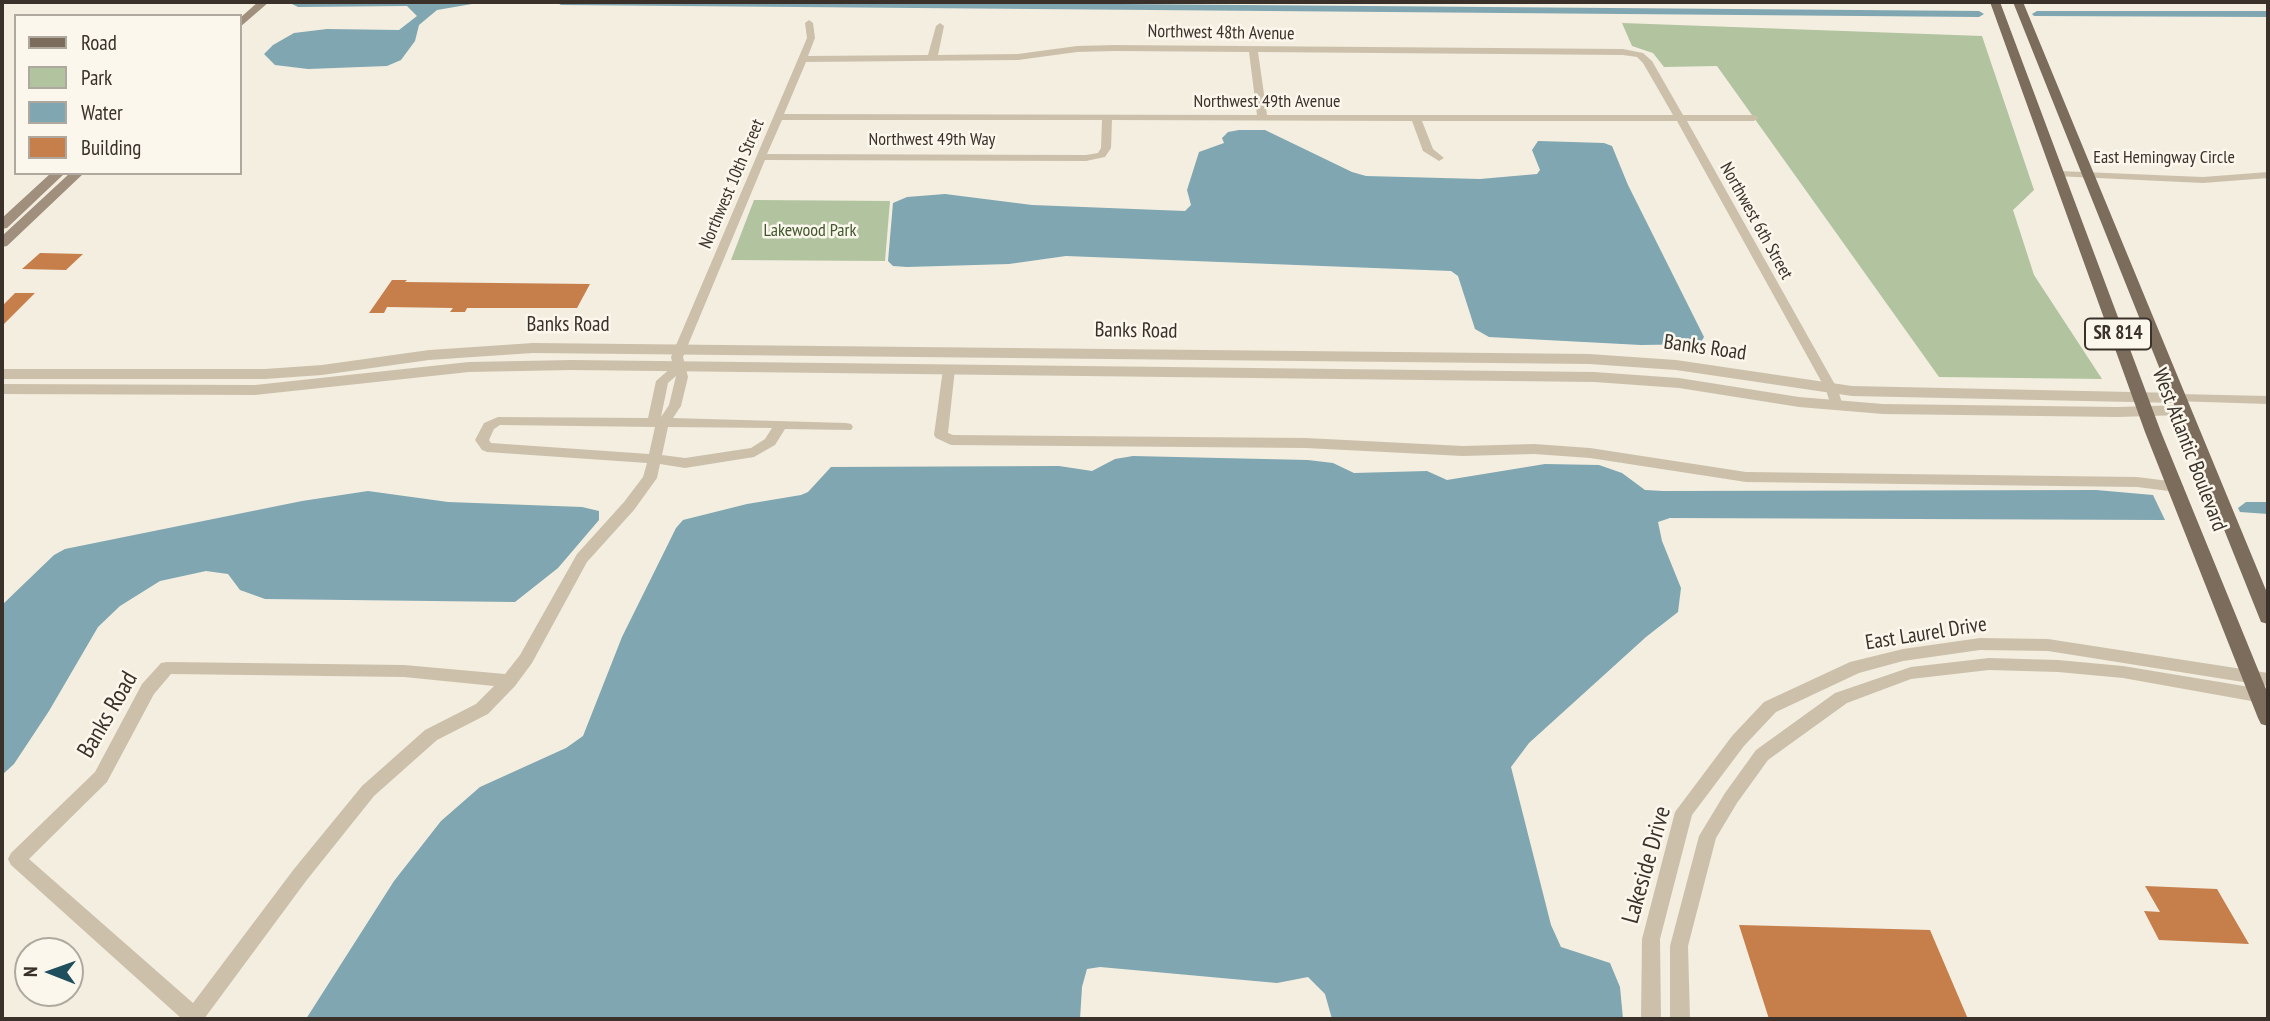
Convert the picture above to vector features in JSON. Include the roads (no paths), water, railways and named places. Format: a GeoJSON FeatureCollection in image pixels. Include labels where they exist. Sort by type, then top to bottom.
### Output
{"type":"FeatureCollection","features":[{"type":"Feature","properties":{"kind":"main road"},"geometry":{"type":"LineString","coordinates":[[235,14],[248,2]]}},
{"type":"Feature","properties":{"kind":"main road"},"geometry":{"type":"LineString","coordinates":[[242,22],[264,2]]}},
{"type":"Feature","properties":{"kind":"main road","name":"West Atlantic Boulevard"},"geometry":{"type":"LineString","coordinates":[[1995,2],[2143,404],[2261,687],[2268,718]]}},
{"type":"Feature","properties":{"kind":"main road","name":"West Atlantic Boulevard"},"geometry":{"type":"LineString","coordinates":[[2018,2],[2180,404],[2263,592],[2268,615]]}},
{"type":"Feature","properties":{"kind":"main road"},"geometry":{"type":"LineString","coordinates":[[2006,31],[2032,34]]}},
{"type":"Feature","properties":{"kind":"main road"},"geometry":{"type":"LineString","coordinates":[[2,225],[57,175]]}},
{"type":"Feature","properties":{"kind":"main road"},"geometry":{"type":"LineString","coordinates":[[2,243],[76,175]]}},
{"type":"Feature","properties":{"kind":"street","name":"Northwest 10th Street"},"geometry":{"type":"LineString","coordinates":[[679,357],[811,38],[809,23]]}},
{"type":"Feature","properties":{"kind":"street"},"geometry":{"type":"LineString","coordinates":[[932,59],[940,26]]}},
{"type":"Feature","properties":{"kind":"street","name":"Northwest 48th Avenue"},"geometry":{"type":"LineString","coordinates":[[802,59],[1018,57],[1077,49],[1115,48],[1623,52],[1640,55]]}},
{"type":"Feature","properties":{"kind":"street"},"geometry":{"type":"LineString","coordinates":[[1254,49],[1262,117]]}},
{"type":"Feature","properties":{"kind":"street","name":"Northwest 6th Street"},"geometry":{"type":"LineString","coordinates":[[1640,55],[1647,61],[1680,118],[1832,390],[1837,407]]}},
{"type":"Feature","properties":{"kind":"street","name":"Northwest 49th Avenue"},"geometry":{"type":"LineString","coordinates":[[779,117],[1754,118]]}},
{"type":"Feature","properties":{"kind":"street"},"geometry":{"type":"LineString","coordinates":[[1416,118],[1428,151],[1439,159]]}},
{"type":"Feature","properties":{"kind":"street","name":"Northwest 49th Way"},"geometry":{"type":"LineString","coordinates":[[762,157],[1086,158],[1101,155],[1106,148],[1107,119]]}},
{"type":"Feature","properties":{"kind":"street","name":"East Hemingway Circle"},"geometry":{"type":"LineString","coordinates":[[2091,179],[2203,180],[2268,175]]}},
{"type":"Feature","properties":{"kind":"street","name":"East Hemingway Circle"},"geometry":{"type":"LineString","coordinates":[[2060,177],[2206,187],[2268,184]]}},
{"type":"Feature","properties":{"kind":"street","name":"Banks Road"},"geometry":{"type":"LineString","coordinates":[[2,374],[228,376],[322,370],[482,350],[949,369],[1518,376],[1679,383],[1837,407],[1933,411],[2268,400]]}},
{"type":"Feature","properties":{"kind":"street","name":"Banks Road"},"geometry":{"type":"LineString","coordinates":[[2,389],[255,390],[469,367],[679,357],[1499,358],[1657,364],[1832,390],[2143,404]]}},
{"type":"Feature","properties":{"kind":"street","name":"Banks Road"},"geometry":{"type":"LineString","coordinates":[[509,681],[404,671],[167,668],[148,689],[101,777],[17,859],[193,1018],[300,875],[368,790],[431,735],[482,709],[509,681],[526,659],[582,558],[629,506],[650,478],[662,425],[674,406],[683,373],[679,357]]}},
{"type":"Feature","properties":{"kind":"street","name":"Banks Road"},"geometry":{"type":"LineString","coordinates":[[662,425],[654,419],[662,381],[679,357]]}},
{"type":"Feature","properties":{"kind":"street"},"geometry":{"type":"LineString","coordinates":[[1518,376],[1525,366],[1616,367],[1657,364]]}},
{"type":"Feature","properties":{"kind":"street"},"geometry":{"type":"LineString","coordinates":[[949,369],[941,435],[951,440],[1306,443],[1462,451],[1534,449],[1590,453],[1746,477],[2137,482],[2177,487]]}},
{"type":"Feature","properties":{"kind":"street","name":"Banks Road"},"geometry":{"type":"LineString","coordinates":[[2180,404],[2268,409]]}},
{"type":"Feature","properties":{"kind":"street"},"geometry":{"type":"LineString","coordinates":[[781,424],[770,442],[754,452],[685,463],[487,447],[482,440],[489,426],[498,421],[662,425],[781,424],[846,427]]}},
{"type":"Feature","properties":{"kind":"street","name":"East Laurel Drive"},"geometry":{"type":"LineString","coordinates":[[1738,741],[1770,707],[1856,667],[1903,655],[1980,644],[2048,645],[2261,687]]}},
{"type":"Feature","properties":{"kind":"street","name":"East Laurel Drive"},"geometry":{"type":"LineString","coordinates":[[1680,1019],[1679,946],[1708,836],[1762,755],[1841,698],[1911,673],[1989,664],[2058,666],[2261,687]]}},
{"type":"Feature","properties":{"kind":"street","name":"Lakeside Drive"},"geometry":{"type":"LineString","coordinates":[[1651,1019],[1651,939],[1684,812],[1738,741]]}},
{"type":"Feature","properties":{"kind":"water"},"geometry":{"type":"Polygon","coordinates":[[[288,2],[511,2],[472,4],[437,10],[419,25],[415,41],[401,60],[387,66],[308,69],[275,65],[264,54],[273,45],[294,33],[327,29],[399,30],[417,16],[407,6],[298,7],[288,2]]]}},
{"type":"Feature","properties":{"kind":"water"},"geometry":{"type":"Polygon","coordinates":[[[1265,130],[1352,172],[1366,176],[1480,179],[1537,174],[1540,170],[1532,150],[1538,141],[1604,143],[1612,146],[1628,185],[1704,337],[1700,344],[1641,345],[1489,337],[1475,329],[1458,276],[1451,271],[1066,256],[1009,264],[907,267],[893,266],[888,261],[893,203],[907,197],[945,194],[1032,205],[1185,211],[1191,205],[1187,190],[1199,152],[1224,143],[1222,138],[1228,132],[1265,130]]]}},
{"type":"Feature","properties":{"kind":"water"},"geometry":{"type":"Polygon","coordinates":[[[1133,456],[1308,460],[1333,463],[1354,473],[1427,471],[1447,480],[1545,464],[1599,465],[1622,473],[1645,490],[1663,491],[2096,490],[2153,495],[2165,520],[1670,518],[1658,522],[1662,541],[1681,588],[1678,612],[1646,637],[1529,743],[1511,767],[1551,925],[1561,947],[1610,963],[1620,987],[1623,1019],[1332,1019],[1325,994],[1308,977],[1277,983],[1100,967],[1087,969],[1082,987],[1080,1019],[306,1019],[394,881],[441,821],[480,787],[566,748],[583,736],[622,637],[676,528],[683,520],[747,504],[801,495],[808,492],[831,467],[1059,466],[1092,471],[1115,459],[1133,456]]]}},
{"type":"Feature","properties":{"kind":"water"},"geometry":{"type":"Polygon","coordinates":[[[368,491],[448,502],[582,507],[599,511],[599,520],[558,568],[515,602],[265,599],[240,590],[228,574],[206,571],[160,581],[120,606],[98,627],[49,711],[14,764],[2,775],[2,605],[54,555],[65,549],[302,501],[368,491]]]}},
{"type":"Feature","properties":{"kind":"waterway"},"geometry":{"type":"LineString","coordinates":[[561,2],[1979,14]]}},
{"type":"Feature","properties":{"kind":"waterway"},"geometry":{"type":"LineString","coordinates":[[2037,14],[2268,14]]}},
{"type":"Feature","properties":{"kind":"waterway"},"geometry":{"type":"LineString","coordinates":[[2246,508],[2268,508]]}},
{"type":"Feature","properties":{"kind":"park label","name":"Lakewood Park"},"geometry":{"type":"Point","coordinates":[810,231]}}]}
